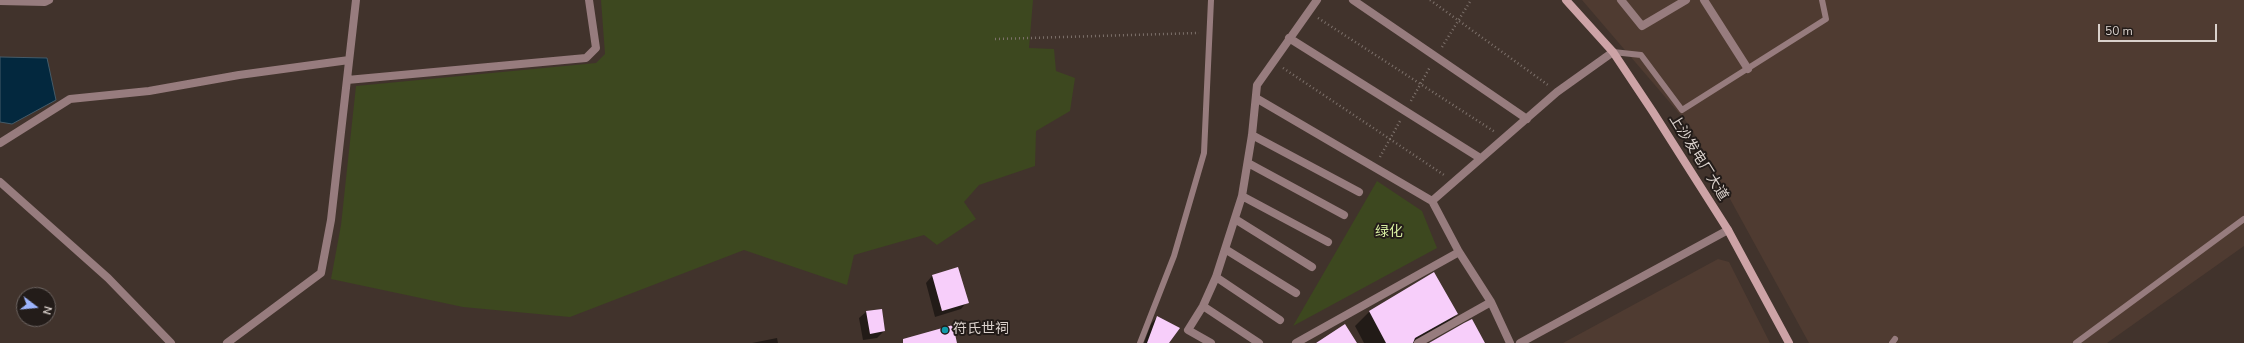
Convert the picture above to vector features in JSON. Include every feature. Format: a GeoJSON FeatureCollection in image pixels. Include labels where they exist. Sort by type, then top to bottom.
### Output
{"type":"FeatureCollection","features":[{"type":"Feature","properties":{"kind":"main road","name":"上沙发电厂大道"},"geometry":{"type":"LineString","coordinates":[[1566,0],[1613,52],[1728,230],[1789,343]]}},
{"type":"Feature","properties":{"kind":"street"},"geometry":{"type":"LineString","coordinates":[[0,1],[45,2],[49,0]]}},
{"type":"Feature","properties":{"kind":"street"},"geometry":{"type":"LineString","coordinates":[[227,343],[321,273],[331,220],[356,0]]}},
{"type":"Feature","properties":{"kind":"street"},"geometry":{"type":"LineString","coordinates":[[347,80],[586,58],[596,48],[589,0]]}},
{"type":"Feature","properties":{"kind":"street"},"geometry":{"type":"LineString","coordinates":[[1210,343],[1188,330],[1203,306],[1216,277],[1242,196],[1252,135],[1257,85],[1317,0]]}},
{"type":"Feature","properties":{"kind":"street"},"geometry":{"type":"LineString","coordinates":[[1353,0],[1526,119]]}},
{"type":"Feature","properties":{"kind":"street"},"geometry":{"type":"LineString","coordinates":[[1620,0],[1642,26],[1686,0]]}},
{"type":"Feature","properties":{"kind":"street"},"geometry":{"type":"LineString","coordinates":[[1704,0],[1748,69]]}},
{"type":"Feature","properties":{"kind":"street"},"geometry":{"type":"LineString","coordinates":[[1290,38],[1480,158]]}},
{"type":"Feature","properties":{"kind":"street"},"geometry":{"type":"LineString","coordinates":[[1432,202],[1480,158],[1557,92],[1613,52]]}},
{"type":"Feature","properties":{"kind":"street"},"geometry":{"type":"LineString","coordinates":[[0,143],[70,99],[149,91],[239,75],[349,60]]}},
{"type":"Feature","properties":{"kind":"street"},"geometry":{"type":"LineString","coordinates":[[1256,98],[1432,202],[1459,252],[1490,302],[1510,343]]}},
{"type":"Feature","properties":{"kind":"street"},"geometry":{"type":"LineString","coordinates":[[1252,135],[1359,192]]}},
{"type":"Feature","properties":{"kind":"street"},"geometry":{"type":"LineString","coordinates":[[1248,162],[1344,215]]}},
{"type":"Feature","properties":{"kind":"street"},"geometry":{"type":"LineString","coordinates":[[0,182],[108,278],[171,343]]}},
{"type":"Feature","properties":{"kind":"street"},"geometry":{"type":"LineString","coordinates":[[1242,196],[1328,242]]}},
{"type":"Feature","properties":{"kind":"street"},"geometry":{"type":"LineString","coordinates":[[1234,219],[1312,267]]}},
{"type":"Feature","properties":{"kind":"street"},"geometry":{"type":"LineString","coordinates":[[1520,343],[1728,230]]}},
{"type":"Feature","properties":{"kind":"street"},"geometry":{"type":"LineString","coordinates":[[1225,249],[1296,293]]}},
{"type":"Feature","properties":{"kind":"street"},"geometry":{"type":"LineString","coordinates":[[1296,343],[1459,252]]}},
{"type":"Feature","properties":{"kind":"street"},"geometry":{"type":"LineString","coordinates":[[1216,277],[1280,320]]}},
{"type":"Feature","properties":{"kind":"street"},"geometry":{"type":"LineString","coordinates":[[1418,343],[1490,302]]}},
{"type":"Feature","properties":{"kind":"street"},"geometry":{"type":"LineString","coordinates":[[1203,306],[1259,343]]}},
{"type":"Feature","properties":{"kind":"lane"},"geometry":{"type":"LineString","coordinates":[[1140,343],[1174,256],[1204,153],[1212,0]]}},
{"type":"Feature","properties":{"kind":"lane"},"geometry":{"type":"LineString","coordinates":[[1613,52],[1641,55],[1682,110],[1826,19],[1822,0]]}},
{"type":"Feature","properties":{"kind":"lane"},"geometry":{"type":"LineString","coordinates":[[2076,343],[2244,219]]}},
{"type":"Feature","properties":{"kind":"path"},"geometry":{"type":"LineString","coordinates":[[1430,0],[1557,92]]}},
{"type":"Feature","properties":{"kind":"path"},"geometry":{"type":"LineString","coordinates":[[1374,168],[1436,57],[1471,0]]}},
{"type":"Feature","properties":{"kind":"path"},"geometry":{"type":"LineString","coordinates":[[1308,12],[1504,138]]}},
{"type":"Feature","properties":{"kind":"path"},"geometry":{"type":"LineString","coordinates":[[995,39],[1210,33]]}},
{"type":"Feature","properties":{"kind":"path"},"geometry":{"type":"LineString","coordinates":[[1273,61],[1455,182]]}},
{"type":"Feature","properties":{"kind":"shaded area"},"geometry":{"type":"Polygon","coordinates":[[[1582,0],[2244,0],[2244,246],[2107,343],[1809,343],[1690,126],[1582,0]]]}},
{"type":"Feature","properties":{"kind":"shaded area"},"geometry":{"type":"Polygon","coordinates":[[[1718,259],[1729,262],[1770,343],[1563,343],[1718,259]]]}},
{"type":"Feature","properties":{"kind":"green space"},"geometry":{"type":"Polygon","coordinates":[[[601,0],[1033,0],[1029,48],[1054,49],[1056,71],[1075,78],[1070,111],[1036,131],[1035,166],[979,185],[964,202],[976,219],[937,245],[924,235],[854,255],[847,285],[744,250],[570,317],[463,307],[331,279],[341,225],[356,86],[596,63],[605,54],[601,0]]]}},
{"type":"Feature","properties":{"kind":"green space","name":"绿化"},"geometry":{"type":"Polygon","coordinates":[[[1377,181],[1422,211],[1437,248],[1293,326],[1377,181]]]}},
{"type":"Feature","properties":{"kind":"water"},"geometry":{"type":"Polygon","coordinates":[[[0,57],[47,58],[56,100],[12,124],[0,122],[0,57]]]}},
{"type":"Feature","properties":{"kind":"building"},"geometry":{"type":"Polygon","coordinates":[[[958,267],[969,303],[942,311],[932,275],[958,267]]]}},
{"type":"Feature","properties":{"kind":"building"},"geometry":{"type":"Polygon","coordinates":[[[1434,272],[1458,314],[1415,338],[1413,343],[1386,343],[1369,311],[1434,272]]]}},
{"type":"Feature","properties":{"kind":"building"},"geometry":{"type":"Polygon","coordinates":[[[882,309],[885,331],[870,334],[866,311],[882,309]]]}},
{"type":"Feature","properties":{"kind":"building"},"geometry":{"type":"Polygon","coordinates":[[[1157,316],[1180,328],[1169,343],[1147,343],[1157,316]]]}},
{"type":"Feature","properties":{"kind":"building"},"geometry":{"type":"Polygon","coordinates":[[[1472,319],[1485,343],[1429,343],[1464,323],[1472,319]]]}},
{"type":"Feature","properties":{"kind":"building"},"geometry":{"type":"Polygon","coordinates":[[[1345,324],[1357,343],[1316,343],[1345,324]]]}},
{"type":"Feature","properties":{"kind":"building","name":"符氏世祠"},"geometry":{"type":"Polygon","coordinates":[[[953,325],[957,343],[903,343],[903,339],[953,325]]]}},
{"type":"Feature","properties":{"kind":"place","name":"符氏世祠"},"geometry":{"type":"Point","coordinates":[945,330]}}]}
